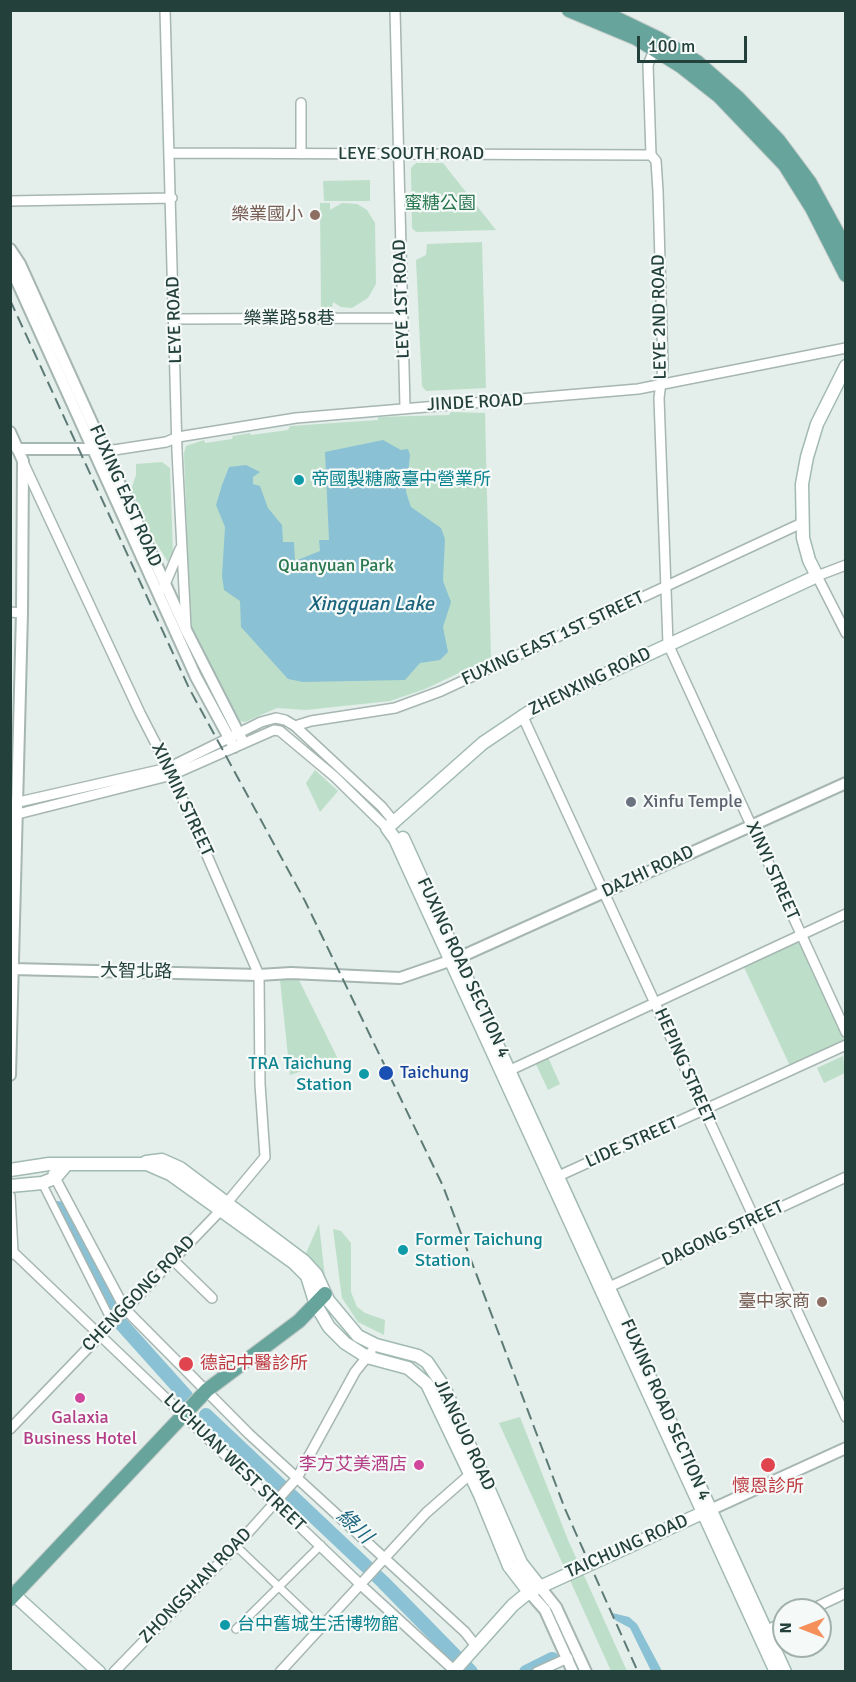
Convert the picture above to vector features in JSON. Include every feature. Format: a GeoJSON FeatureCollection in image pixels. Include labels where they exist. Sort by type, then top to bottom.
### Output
{"type":"FeatureCollection","features":[{"type":"Feature","properties":{"kind":"main road"},"geometry":{"type":"LineString","coordinates":[[569,10],[636,38],[681,66],[719,96],[785,165],[812,208],[846,275]]}},
{"type":"Feature","properties":{"kind":"main road"},"geometry":{"type":"LineString","coordinates":[[599,10],[687,56],[738,98],[791,157],[828,213],[846,249]]}},
{"type":"Feature","properties":{"kind":"main road"},"geometry":{"type":"LineString","coordinates":[[817,576],[809,560],[802,523],[802,484],[809,448],[824,409],[846,366]]}},
{"type":"Feature","properties":{"kind":"main road","name":"ZHENXING ROAD"},"geometry":{"type":"LineString","coordinates":[[391,825],[483,743],[522,715],[562,693],[817,576]]}},
{"type":"Feature","properties":{"kind":"main road","name":"FUXING ROAD SECTION 4"},"geometry":{"type":"LineString","coordinates":[[391,825],[763,1632]]}},
{"type":"Feature","properties":{"kind":"main road","name":"JIANGUO ROAD"},"geometry":{"type":"LineString","coordinates":[[10,1170],[49,1164],[162,1165],[223,1208],[303,1272],[320,1299],[336,1334],[367,1357],[408,1368],[422,1378],[475,1470],[535,1590]]}},
{"type":"Feature","properties":{"kind":"main road"},"geometry":{"type":"LineString","coordinates":[[10,1186],[42,1183],[55,1178],[67,1164]]}},
{"type":"Feature","properties":{"kind":"main road"},"geometry":{"type":"LineString","coordinates":[[99,1671],[12,1595],[205,1392],[320,1299]]}},
{"type":"Feature","properties":{"kind":"main road","name":"JIANGUO ROAD"},"geometry":{"type":"LineString","coordinates":[[320,1299],[350,1329],[376,1345],[408,1353],[427,1362],[444,1387],[475,1470]]}},
{"type":"Feature","properties":{"kind":"main road","name":"TAICHUNG ROAD"},"geometry":{"type":"LineString","coordinates":[[462,1663],[513,1605],[535,1590],[706,1512]]}},
{"type":"Feature","properties":{"kind":"main road"},"geometry":{"type":"LineString","coordinates":[[763,1632],[776,1671]]}},
{"type":"Feature","properties":{"kind":"main road"},"geometry":{"type":"LineString","coordinates":[[763,1632],[785,1671]]}},
{"type":"Feature","properties":{"kind":"street","name":"LEYE ROAD"},"geometry":{"type":"LineString","coordinates":[[165,10],[181,547],[185,579],[186,630]]}},
{"type":"Feature","properties":{"kind":"street","name":"LEYE 1ST ROAD"},"geometry":{"type":"LineString","coordinates":[[395,10],[405,406]]}},
{"type":"Feature","properties":{"kind":"street","name":"LEYE 2ND ROAD"},"geometry":{"type":"LineString","coordinates":[[654,50],[648,65],[651,155],[656,161],[658,192],[662,384],[659,398],[664,586],[668,644]]}},
{"type":"Feature","properties":{"kind":"street"},"geometry":{"type":"LineString","coordinates":[[301,104],[301,154]]}},
{"type":"Feature","properties":{"kind":"street","name":"LEYE SOUTH ROAD"},"geometry":{"type":"LineString","coordinates":[[171,153],[651,155]]}},
{"type":"Feature","properties":{"kind":"street"},"geometry":{"type":"LineString","coordinates":[[10,201],[172,198]]}},
{"type":"Feature","properties":{"kind":"street","name":"FUXING EAST ROAD"},"geometry":{"type":"LineString","coordinates":[[10,249],[20,264],[196,677],[236,740]]}},
{"type":"Feature","properties":{"kind":"street","name":"FUXING EAST ROAD"},"geometry":{"type":"LineString","coordinates":[[10,266],[165,585],[236,740]]}},
{"type":"Feature","properties":{"kind":"street","name":"樂業路58巷"},"geometry":{"type":"LineString","coordinates":[[175,319],[402,318]]}},
{"type":"Feature","properties":{"kind":"street","name":"JINDE ROAD"},"geometry":{"type":"LineString","coordinates":[[99,449],[114,450],[166,442],[178,437],[296,418],[405,406],[521,400],[662,384],[846,348]]}},
{"type":"Feature","properties":{"kind":"street"},"geometry":{"type":"LineString","coordinates":[[10,432],[14,449],[23,460],[16,613],[10,1075]]}},
{"type":"Feature","properties":{"kind":"street"},"geometry":{"type":"LineString","coordinates":[[14,449],[99,449]]}},
{"type":"Feature","properties":{"kind":"street","name":"XINMIN STREET"},"geometry":{"type":"LineString","coordinates":[[23,460],[170,772],[259,975],[260,1084],[265,1157]]}},
{"type":"Feature","properties":{"kind":"street","name":"FUXING EAST 1ST STREET"},"geometry":{"type":"LineString","coordinates":[[295,726],[412,702],[802,523]]}},
{"type":"Feature","properties":{"kind":"street"},"geometry":{"type":"LineString","coordinates":[[160,596],[181,547]]}},
{"type":"Feature","properties":{"kind":"street"},"geometry":{"type":"LineString","coordinates":[[846,565],[817,576],[846,633]]}},
{"type":"Feature","properties":{"kind":"street","name":"XINYI STREET"},"geometry":{"type":"LineString","coordinates":[[668,644],[846,1032]]}},
{"type":"Feature","properties":{"kind":"street","name":"HEPING STREET"},"geometry":{"type":"LineString","coordinates":[[522,715],[846,1418]]}},
{"type":"Feature","properties":{"kind":"street","name":"FUXING ROAD SECTION 4"},"geometry":{"type":"LineString","coordinates":[[13,816],[170,772],[236,740],[267,719],[285,720],[295,726],[382,807],[391,825]]}},
{"type":"Feature","properties":{"kind":"street","name":"FUXING ROAD SECTION 4"},"geometry":{"type":"LineString","coordinates":[[236,740],[269,731],[280,731],[391,825]]}},
{"type":"Feature","properties":{"kind":"street","name":"FUXING ROAD SECTION 4"},"geometry":{"type":"LineString","coordinates":[[13,804],[170,772]]}},
{"type":"Feature","properties":{"kind":"street","name":"DAZHI ROAD"},"geometry":{"type":"LineString","coordinates":[[259,975],[291,973],[396,979],[454,960],[846,783]]}},
{"type":"Feature","properties":{"kind":"street"},"geometry":{"type":"LineString","coordinates":[[506,1072],[846,914]]}},
{"type":"Feature","properties":{"kind":"street","name":"大智北路"},"geometry":{"type":"LineString","coordinates":[[12,969],[259,975]]}},
{"type":"Feature","properties":{"kind":"street","name":"LIDE STREET"},"geometry":{"type":"LineString","coordinates":[[554,1178],[846,1045]]}},
{"type":"Feature","properties":{"kind":"street","name":"CHENGGONG ROAD"},"geometry":{"type":"LineString","coordinates":[[10,1429],[223,1208],[265,1157]]}},
{"type":"Feature","properties":{"kind":"street"},"geometry":{"type":"LineString","coordinates":[[49,1164],[125,1309],[294,1482],[382,1562],[465,1632],[462,1663]]}},
{"type":"Feature","properties":{"kind":"street","name":"DAGONG STREET"},"geometry":{"type":"LineString","coordinates":[[605,1289],[846,1177]]}},
{"type":"Feature","properties":{"kind":"street"},"geometry":{"type":"LineString","coordinates":[[42,1183],[112,1322]]}},
{"type":"Feature","properties":{"kind":"street"},"geometry":{"type":"LineString","coordinates":[[10,1197],[12,1254]]}},
{"type":"Feature","properties":{"kind":"street","name":"LUCHUAN WEST STREET"},"geometry":{"type":"LineString","coordinates":[[12,1254],[186,1413],[321,1545],[462,1663]]}},
{"type":"Feature","properties":{"kind":"street"},"geometry":{"type":"LineString","coordinates":[[172,1259],[212,1298]]}},
{"type":"Feature","properties":{"kind":"street"},"geometry":{"type":"LineString","coordinates":[[294,1482],[355,1372],[376,1345]]}},
{"type":"Feature","properties":{"kind":"street","name":"TAICHUNG ROAD"},"geometry":{"type":"LineString","coordinates":[[706,1512],[846,1448]]}},
{"type":"Feature","properties":{"kind":"street"},"geometry":{"type":"LineString","coordinates":[[280,1671],[364,1583],[426,1513],[475,1470]]}},
{"type":"Feature","properties":{"kind":"street","name":"ZHONGSHAN ROAD"},"geometry":{"type":"LineString","coordinates":[[114,1671],[236,1546],[294,1482]]}},
{"type":"Feature","properties":{"kind":"street"},"geometry":{"type":"LineString","coordinates":[[236,1629],[321,1545]]}},
{"type":"Feature","properties":{"kind":"street"},"geometry":{"type":"LineString","coordinates":[[236,1546],[322,1628]]}},
{"type":"Feature","properties":{"kind":"street","name":"JIANGUO ROAD"},"geometry":{"type":"LineString","coordinates":[[535,1590],[573,1671]]}},
{"type":"Feature","properties":{"kind":"street","name":"JIANGUO ROAD"},"geometry":{"type":"LineString","coordinates":[[535,1590],[556,1607],[586,1671]]}},
{"type":"Feature","properties":{"kind":"street"},"geometry":{"type":"LineString","coordinates":[[832,1600],[846,1593]]}},
{"type":"Feature","properties":{"kind":"street"},"geometry":{"type":"LineString","coordinates":[[763,1632],[772,1628]]}},
{"type":"Feature","properties":{"kind":"street"},"geometry":{"type":"LineString","coordinates":[[537,1671],[568,1658]]}},
{"type":"Feature","properties":{"kind":"green space","name":"蜜糖公園"},"geometry":{"type":"Polygon","coordinates":[[[416,163],[443,163],[496,230],[416,232],[412,228],[411,168],[416,163]]]}},
{"type":"Feature","properties":{"kind":"green space"},"geometry":{"type":"Polygon","coordinates":[[[370,180],[370,201],[324,201],[323,181],[370,180]]]}},
{"type":"Feature","properties":{"kind":"green space"},"geometry":{"type":"Polygon","coordinates":[[[320,203],[330,203],[330,210],[342,203],[357,204],[367,210],[375,223],[376,284],[368,298],[352,308],[341,307],[333,302],[332,307],[321,308],[320,203]]]}},
{"type":"Feature","properties":{"kind":"green space"},"geometry":{"type":"Polygon","coordinates":[[[482,242],[486,388],[426,391],[422,386],[416,260],[426,255],[427,244],[482,242]]]}},
{"type":"Feature","properties":{"kind":"green space","name":"Quanyuan Park"},"geometry":{"type":"Polygon","coordinates":[[[451,412],[485,413],[491,658],[425,689],[390,701],[306,710],[277,708],[245,722],[240,721],[190,625],[184,453],[186,446],[204,440],[205,443],[232,439],[233,436],[250,433],[251,435],[288,430],[290,426],[378,420],[378,417],[449,415],[451,412]]]}},
{"type":"Feature","properties":{"kind":"green space"},"geometry":{"type":"Polygon","coordinates":[[[162,462],[170,468],[173,553],[168,562],[151,535],[131,490],[136,475],[136,464],[162,462]]]}},
{"type":"Feature","properties":{"kind":"green space"},"geometry":{"type":"Polygon","coordinates":[[[315,770],[338,791],[320,812],[306,783],[315,770]]]}},
{"type":"Feature","properties":{"kind":"green space"},"geometry":{"type":"Polygon","coordinates":[[[799,938],[845,1042],[791,1068],[743,965],[799,938]]]}},
{"type":"Feature","properties":{"kind":"green space"},"geometry":{"type":"Polygon","coordinates":[[[280,980],[299,980],[338,1059],[290,1075],[280,980]]]}},
{"type":"Feature","properties":{"kind":"green space"},"geometry":{"type":"Polygon","coordinates":[[[843,1056],[845,1073],[824,1083],[817,1068],[843,1056]]]}},
{"type":"Feature","properties":{"kind":"green space"},"geometry":{"type":"Polygon","coordinates":[[[548,1057],[560,1084],[548,1090],[535,1062],[548,1057]]]}},
{"type":"Feature","properties":{"kind":"green space"},"geometry":{"type":"Polygon","coordinates":[[[319,1224],[325,1277],[306,1253],[319,1224]]]}},
{"type":"Feature","properties":{"kind":"green space"},"geometry":{"type":"Polygon","coordinates":[[[333,1229],[341,1231],[351,1243],[351,1292],[357,1307],[365,1313],[385,1320],[384,1335],[358,1322],[342,1298],[333,1229]]]}},
{"type":"Feature","properties":{"kind":"green space"},"geometry":{"type":"Polygon","coordinates":[[[520,1417],[568,1540],[627,1671],[611,1671],[499,1423],[520,1417]]]}},
{"type":"Feature","properties":{"kind":"water","name":"Xingquan Lake"},"geometry":{"type":"Polygon","coordinates":[[[383,440],[401,450],[408,449],[410,455],[406,492],[411,507],[441,528],[445,539],[443,581],[451,602],[443,627],[448,652],[440,660],[420,663],[405,680],[303,682],[288,679],[241,627],[240,601],[224,590],[222,576],[225,527],[216,505],[229,467],[246,465],[260,472],[253,477],[253,484],[260,486],[268,508],[282,525],[283,542],[294,542],[295,561],[320,551],[319,540],[329,540],[325,452],[383,440]]]}},
{"type":"Feature","properties":{"kind":"water"},"geometry":{"type":"Polygon","coordinates":[[[612,1613],[629,1617],[637,1624],[662,1671],[651,1671],[630,1628],[615,1620],[612,1613]]]}},
{"type":"Feature","properties":{"kind":"waterway","name":"綠川"},"geometry":{"type":"LineString","coordinates":[[58,1208],[116,1318],[186,1396]]}},
{"type":"Feature","properties":{"kind":"waterway","name":"綠川"},"geometry":{"type":"LineString","coordinates":[[206,1415],[383,1582],[471,1672]]}},
{"type":"Feature","properties":{"kind":"waterway","name":"綠川"},"geometry":{"type":"LineString","coordinates":[[526,1672],[552,1659]]}},
{"type":"Feature","properties":{"kind":"railway"},"geometry":{"type":"LineString","coordinates":[[10,300],[189,688],[305,901],[443,1186],[565,1509],[638,1672]]}},
{"type":"Feature","properties":{"kind":"place","name":"樂業國小"},"geometry":{"type":"Point","coordinates":[315,215]}},
{"type":"Feature","properties":{"kind":"place","name":"帝國製糖廠臺中營業所"},"geometry":{"type":"Point","coordinates":[299,480]}},
{"type":"Feature","properties":{"kind":"place","name":"Xinfu Temple"},"geometry":{"type":"Point","coordinates":[631,802]}},
{"type":"Feature","properties":{"kind":"place","name":"Taichung"},"geometry":{"type":"Point","coordinates":[386,1073]}},
{"type":"Feature","properties":{"kind":"place","name":"TRA Taichung Station"},"geometry":{"type":"Point","coordinates":[364,1074]}},
{"type":"Feature","properties":{"kind":"place","name":"Former Taichung Station"},"geometry":{"type":"Point","coordinates":[403,1250]}},
{"type":"Feature","properties":{"kind":"place","name":"臺中家商"},"geometry":{"type":"Point","coordinates":[822,1302]}},
{"type":"Feature","properties":{"kind":"place","name":"德記中醫診所"},"geometry":{"type":"Point","coordinates":[186,1364]}},
{"type":"Feature","properties":{"kind":"place","name":"Galaxia Business Hotel"},"geometry":{"type":"Point","coordinates":[80,1398]}},
{"type":"Feature","properties":{"kind":"place","name":"李方艾美酒店"},"geometry":{"type":"Point","coordinates":[419,1465]}},
{"type":"Feature","properties":{"kind":"place","name":"懷恩診所"},"geometry":{"type":"Point","coordinates":[768,1465]}},
{"type":"Feature","properties":{"kind":"place","name":"台中舊城生活博物館"},"geometry":{"type":"Point","coordinates":[225,1625]}}]}
